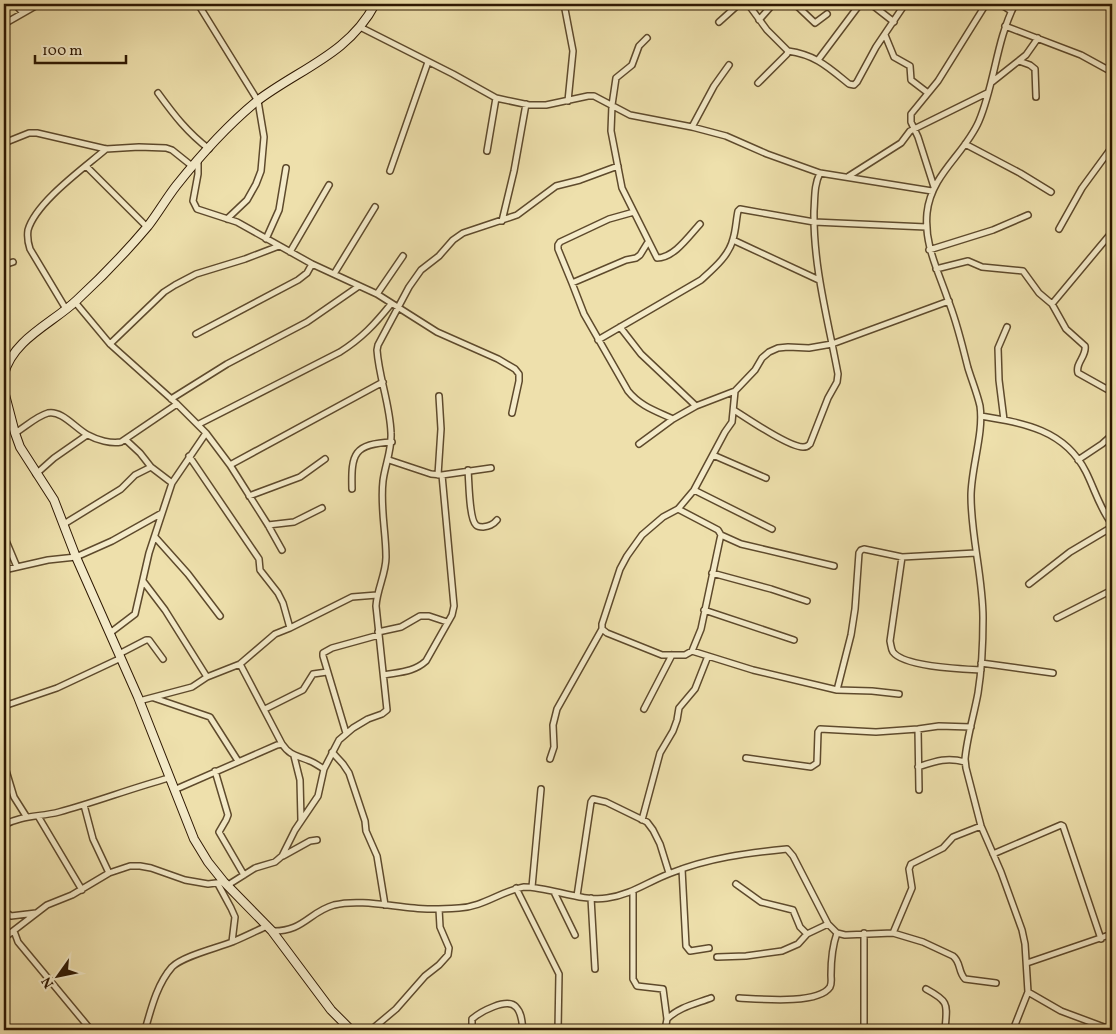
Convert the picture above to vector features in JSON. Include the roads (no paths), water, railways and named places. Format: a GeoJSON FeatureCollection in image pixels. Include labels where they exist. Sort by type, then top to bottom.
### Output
{"type":"FeatureCollection","features":[{"type":"Feature","properties":{"kind":"street"},"geometry":{"type":"LineString","coordinates":[[16,4],[23,13]]}},
{"type":"Feature","properties":{"kind":"street"},"geometry":{"type":"LineString","coordinates":[[4,24],[39,4]]}},
{"type":"Feature","properties":{"kind":"street"},"geometry":{"type":"LineString","coordinates":[[198,4],[258,101],[264,137],[261,171],[256,184],[247,200],[227,219]]}},
{"type":"Feature","properties":{"kind":"street"},"geometry":{"type":"LineString","coordinates":[[4,374],[9,360],[21,344],[75,302],[106,272],[147,227],[198,159],[238,118],[258,101],[325,59],[345,43],[360,28],[376,4]]}},
{"type":"Feature","properties":{"kind":"street"},"geometry":{"type":"LineString","coordinates":[[564,4],[573,51],[568,101]]}},
{"type":"Feature","properties":{"kind":"street"},"geometry":{"type":"LineString","coordinates":[[719,22],[739,4]]}},
{"type":"Feature","properties":{"kind":"street"},"geometry":{"type":"LineString","coordinates":[[748,4],[759,20],[788,51],[804,53],[818,60],[849,84],[854,85],[876,47],[906,4]]}},
{"type":"Feature","properties":{"kind":"street"},"geometry":{"type":"LineString","coordinates":[[759,20],[774,4]]}},
{"type":"Feature","properties":{"kind":"street"},"geometry":{"type":"LineString","coordinates":[[795,4],[815,23],[826,14]]}},
{"type":"Feature","properties":{"kind":"street"},"geometry":{"type":"LineString","coordinates":[[818,60],[860,4]]}},
{"type":"Feature","properties":{"kind":"street"},"geometry":{"type":"LineString","coordinates":[[871,4],[894,22]]}},
{"type":"Feature","properties":{"kind":"street"},"geometry":{"type":"LineString","coordinates":[[933,189],[918,137],[911,122],[912,111],[928,93],[954,56],[986,4]]}},
{"type":"Feature","properties":{"kind":"street"},"geometry":{"type":"LineString","coordinates":[[1000,4],[1011,11]]}},
{"type":"Feature","properties":{"kind":"street"},"geometry":{"type":"LineString","coordinates":[[1013,1030],[1028,992],[1027,963],[1022,930],[981,826],[965,762],[981,666],[982,593],[971,509],[971,487],[981,416],[977,393],[949,301],[929,250],[926,227],[927,211],[933,189],[979,121],[991,83],[1001,38],[1014,4]]}},
{"type":"Feature","properties":{"kind":"street"},"geometry":{"type":"LineString","coordinates":[[1005,26],[1081,55],[1112,72]]}},
{"type":"Feature","properties":{"kind":"street"},"geometry":{"type":"LineString","coordinates":[[360,28],[496,98],[546,106],[594,96],[630,115],[692,127],[726,136],[820,173],[933,189]]}},
{"type":"Feature","properties":{"kind":"street"},"geometry":{"type":"LineString","coordinates":[[885,35],[894,57],[910,66],[910,80],[928,93]]}},
{"type":"Feature","properties":{"kind":"street"},"geometry":{"type":"LineString","coordinates":[[647,38],[639,46],[632,65],[617,76],[612,106],[612,131],[622,188],[655,256],[659,259],[673,252],[700,224]]}},
{"type":"Feature","properties":{"kind":"street"},"geometry":{"type":"LineString","coordinates":[[991,83],[1019,62],[1038,38]]}},
{"type":"Feature","properties":{"kind":"street"},"geometry":{"type":"LineString","coordinates":[[758,83],[788,51]]}},
{"type":"Feature","properties":{"kind":"street"},"geometry":{"type":"LineString","coordinates":[[390,171],[428,62]]}},
{"type":"Feature","properties":{"kind":"street"},"geometry":{"type":"LineString","coordinates":[[1019,62],[1030,65],[1035,69],[1036,97]]}},
{"type":"Feature","properties":{"kind":"street"},"geometry":{"type":"LineString","coordinates":[[692,127],[714,86],[729,65]]}},
{"type":"Feature","properties":{"kind":"street"},"geometry":{"type":"LineString","coordinates":[[158,93],[191,136],[209,149]]}},
{"type":"Feature","properties":{"kind":"street"},"geometry":{"type":"LineString","coordinates":[[849,176],[901,143],[907,133],[987,93]]}},
{"type":"Feature","properties":{"kind":"street"},"geometry":{"type":"LineString","coordinates":[[487,151],[496,98]]}},
{"type":"Feature","properties":{"kind":"street"},"geometry":{"type":"LineString","coordinates":[[502,221],[514,172],[526,104]]}},
{"type":"Feature","properties":{"kind":"street"},"geometry":{"type":"LineString","coordinates":[[4,142],[29,133],[37,133],[106,148],[140,146],[166,148],[172,150],[192,166]]}},
{"type":"Feature","properties":{"kind":"street"},"geometry":{"type":"LineString","coordinates":[[965,144],[1012,168],[1051,192]]}},
{"type":"Feature","properties":{"kind":"street"},"geometry":{"type":"LineString","coordinates":[[1059,229],[1082,188],[1112,147]]}},
{"type":"Feature","properties":{"kind":"street"},"geometry":{"type":"LineString","coordinates":[[66,309],[30,249],[27,240],[28,230],[44,205],[57,191],[106,148]]}},
{"type":"Feature","properties":{"kind":"street"},"geometry":{"type":"LineString","coordinates":[[198,159],[198,174],[192,201],[198,210],[237,222],[312,264],[377,294],[437,332],[498,359],[515,369],[519,374],[519,381],[512,413]]}},
{"type":"Feature","properties":{"kind":"street"},"geometry":{"type":"LineString","coordinates":[[86,166],[147,227]]}},
{"type":"Feature","properties":{"kind":"street"},"geometry":{"type":"LineString","coordinates":[[282,856],[301,821],[318,796],[324,769],[339,740],[346,732],[368,719],[385,712],[387,706],[376,606],[385,567],[383,479],[392,442],[390,413],[377,357],[378,345],[409,286],[421,270],[439,256],[452,240],[463,233],[517,215],[556,186],[580,180],[618,166]]}},
{"type":"Feature","properties":{"kind":"street"},"geometry":{"type":"LineString","coordinates":[[266,239],[279,210],[286,168]]}},
{"type":"Feature","properties":{"kind":"street"},"geometry":{"type":"LineString","coordinates":[[734,410],[787,441],[801,447],[807,447],[837,382],[838,374],[819,280],[814,222],[816,180],[820,173]]}},
{"type":"Feature","properties":{"kind":"street"},"geometry":{"type":"LineString","coordinates":[[290,252],[329,185]]}},
{"type":"Feature","properties":{"kind":"street"},"geometry":{"type":"LineString","coordinates":[[334,274],[376,207]]}},
{"type":"Feature","properties":{"kind":"street"},"geometry":{"type":"LineString","coordinates":[[598,340],[701,280],[724,257],[733,240],[738,211],[743,208],[814,222],[926,227]]}},
{"type":"Feature","properties":{"kind":"street"},"geometry":{"type":"LineString","coordinates":[[634,212],[609,219],[560,242],[558,249],[584,314],[628,391],[645,406],[673,419]]}},
{"type":"Feature","properties":{"kind":"street"},"geometry":{"type":"LineString","coordinates":[[929,250],[993,230],[1028,216]]}},
{"type":"Feature","properties":{"kind":"street"},"geometry":{"type":"LineString","coordinates":[[1052,304],[1112,232]]}},
{"type":"Feature","properties":{"kind":"street"},"geometry":{"type":"LineString","coordinates":[[733,240],[819,280]]}},
{"type":"Feature","properties":{"kind":"street"},"geometry":{"type":"LineString","coordinates":[[572,283],[640,256],[648,242]]}},
{"type":"Feature","properties":{"kind":"street"},"geometry":{"type":"LineString","coordinates":[[110,344],[164,292],[175,285],[196,274],[279,246]]}},
{"type":"Feature","properties":{"kind":"street"},"geometry":{"type":"LineString","coordinates":[[377,294],[403,256]]}},
{"type":"Feature","properties":{"kind":"street"},"geometry":{"type":"LineString","coordinates":[[936,269],[968,261],[982,267],[1023,270],[1044,297],[1052,304],[1066,329],[1086,349],[1077,367],[1078,373],[1112,392]]}},
{"type":"Feature","properties":{"kind":"street"},"geometry":{"type":"LineString","coordinates":[[4,265],[14,262]]}},
{"type":"Feature","properties":{"kind":"street"},"geometry":{"type":"LineString","coordinates":[[196,334],[298,280],[307,273],[312,264]]}},
{"type":"Feature","properties":{"kind":"street"},"geometry":{"type":"LineString","coordinates":[[171,400],[226,364],[307,322],[359,286]]}},
{"type":"Feature","properties":{"kind":"street"},"geometry":{"type":"LineString","coordinates":[[550,759],[554,747],[553,725],[557,709],[602,630],[602,624],[620,569],[642,535],[663,517],[678,509],[694,490],[732,422],[735,391],[769,352],[778,348],[809,348],[832,344],[949,301]]}},
{"type":"Feature","properties":{"kind":"street"},"geometry":{"type":"LineString","coordinates":[[75,302],[110,344],[199,424],[230,465],[282,550]]}},
{"type":"Feature","properties":{"kind":"street"},"geometry":{"type":"LineString","coordinates":[[199,424],[358,341],[391,304]]}},
{"type":"Feature","properties":{"kind":"street"},"geometry":{"type":"LineString","coordinates":[[1004,420],[999,380],[998,348],[1007,327]]}},
{"type":"Feature","properties":{"kind":"street"},"geometry":{"type":"LineString","coordinates":[[620,328],[641,354],[696,406]]}},
{"type":"Feature","properties":{"kind":"street"},"geometry":{"type":"LineString","coordinates":[[4,381],[4,392],[20,447],[36,474],[51,494],[201,852],[223,884],[269,929],[331,1010],[351,1030]]}},
{"type":"Feature","properties":{"kind":"street"},"geometry":{"type":"LineString","coordinates":[[230,465],[383,382]]}},
{"type":"Feature","properties":{"kind":"street"},"geometry":{"type":"LineString","coordinates":[[639,444],[673,419],[696,406],[735,391]]}},
{"type":"Feature","properties":{"kind":"street"},"geometry":{"type":"LineString","coordinates":[[384,675],[420,667],[426,661],[452,615],[454,606],[440,475],[441,429],[439,396]]}},
{"type":"Feature","properties":{"kind":"street"},"geometry":{"type":"LineString","coordinates":[[15,433],[48,413],[55,413],[87,435],[116,443],[126,440],[177,404]]}},
{"type":"Feature","properties":{"kind":"street"},"geometry":{"type":"LineString","coordinates":[[981,416],[1028,426],[1053,436],[1071,450],[1086,471],[1112,525],[1070,552],[1029,584]]}},
{"type":"Feature","properties":{"kind":"street"},"geometry":{"type":"LineString","coordinates":[[110,633],[130,620],[135,614],[155,537],[172,483],[206,433]]}},
{"type":"Feature","properties":{"kind":"street"},"geometry":{"type":"LineString","coordinates":[[36,474],[54,458],[87,435]]}},
{"type":"Feature","properties":{"kind":"street"},"geometry":{"type":"LineString","coordinates":[[1078,460],[1112,435]]}},
{"type":"Feature","properties":{"kind":"street"},"geometry":{"type":"LineString","coordinates":[[126,440],[152,467],[172,483]]}},
{"type":"Feature","properties":{"kind":"street"},"geometry":{"type":"LineString","coordinates":[[352,489],[352,463],[356,453],[364,446],[374,443],[392,442]]}},
{"type":"Feature","properties":{"kind":"street"},"geometry":{"type":"LineString","coordinates":[[713,455],[766,478]]}},
{"type":"Feature","properties":{"kind":"street"},"geometry":{"type":"LineString","coordinates":[[190,456],[259,558],[260,570],[278,593],[290,628]]}},
{"type":"Feature","properties":{"kind":"street"},"geometry":{"type":"LineString","coordinates":[[249,496],[300,477],[325,459]]}},
{"type":"Feature","properties":{"kind":"street"},"geometry":{"type":"LineString","coordinates":[[389,460],[423,473],[440,475],[491,468]]}},
{"type":"Feature","properties":{"kind":"street"},"geometry":{"type":"LineString","coordinates":[[64,524],[122,489],[135,474],[152,467]]}},
{"type":"Feature","properties":{"kind":"street"},"geometry":{"type":"LineString","coordinates":[[468,470],[470,502],[476,526],[490,526],[497,520]]}},
{"type":"Feature","properties":{"kind":"street"},"geometry":{"type":"LineString","coordinates":[[694,490],[772,529]]}},
{"type":"Feature","properties":{"kind":"street"},"geometry":{"type":"LineString","coordinates":[[268,525],[294,522],[322,508]]}},
{"type":"Feature","properties":{"kind":"street"},"geometry":{"type":"LineString","coordinates":[[678,509],[718,530],[721,535],[741,544],[834,566]]}},
{"type":"Feature","properties":{"kind":"street"},"geometry":{"type":"LineString","coordinates":[[4,570],[48,560],[76,557],[112,542],[162,513]]}},
{"type":"Feature","properties":{"kind":"street"},"geometry":{"type":"LineString","coordinates":[[1107,518],[1112,514]]}},
{"type":"Feature","properties":{"kind":"street"},"geometry":{"type":"LineString","coordinates":[[602,630],[662,654],[685,655],[692,651],[701,629],[721,535]]}},
{"type":"Feature","properties":{"kind":"street"},"geometry":{"type":"LineString","coordinates":[[4,536],[16,567]]}},
{"type":"Feature","properties":{"kind":"street"},"geometry":{"type":"LineString","coordinates":[[155,537],[188,574],[220,616]]}},
{"type":"Feature","properties":{"kind":"street"},"geometry":{"type":"LineString","coordinates":[[837,690],[851,636],[860,550],[864,549],[902,557],[976,553]]}},
{"type":"Feature","properties":{"kind":"street"},"geometry":{"type":"LineString","coordinates":[[902,557],[890,641],[892,651],[898,657],[950,669],[981,666],[1053,673]]}},
{"type":"Feature","properties":{"kind":"street"},"geometry":{"type":"LineString","coordinates":[[712,573],[771,588],[807,601]]}},
{"type":"Feature","properties":{"kind":"street"},"geometry":{"type":"LineString","coordinates":[[143,581],[165,610],[207,677]]}},
{"type":"Feature","properties":{"kind":"street"},"geometry":{"type":"LineString","coordinates":[[1057,618],[1112,590]]}},
{"type":"Feature","properties":{"kind":"street"},"geometry":{"type":"LineString","coordinates":[[139,701],[192,687],[207,677],[240,664],[268,638],[352,597],[377,595]]}},
{"type":"Feature","properties":{"kind":"street"},"geometry":{"type":"LineString","coordinates":[[704,610],[794,640]]}},
{"type":"Feature","properties":{"kind":"street"},"geometry":{"type":"LineString","coordinates":[[346,732],[323,656],[326,651],[401,627],[420,616],[429,616],[447,622]]}},
{"type":"Feature","properties":{"kind":"street"},"geometry":{"type":"LineString","coordinates":[[4,706],[57,688],[120,656],[146,640],[149,640],[164,659]]}},
{"type":"Feature","properties":{"kind":"street"},"geometry":{"type":"LineString","coordinates":[[692,651],[753,670],[837,690],[899,694]]}},
{"type":"Feature","properties":{"kind":"street"},"geometry":{"type":"LineString","coordinates":[[644,709],[672,655]]}},
{"type":"Feature","properties":{"kind":"street"},"geometry":{"type":"LineString","coordinates":[[642,820],[660,753],[673,731],[679,708],[696,689],[708,656]]}},
{"type":"Feature","properties":{"kind":"street"},"geometry":{"type":"LineString","coordinates":[[240,664],[282,744],[294,756],[324,769]]}},
{"type":"Feature","properties":{"kind":"street"},"geometry":{"type":"LineString","coordinates":[[265,709],[303,690],[313,674],[328,672]]}},
{"type":"Feature","properties":{"kind":"street"},"geometry":{"type":"LineString","coordinates":[[154,698],[210,717],[238,761]]}},
{"type":"Feature","properties":{"kind":"street"},"geometry":{"type":"LineString","coordinates":[[746,758],[811,767],[816,763],[818,732],[820,729],[876,732],[953,725],[971,727]]}},
{"type":"Feature","properties":{"kind":"street"},"geometry":{"type":"LineString","coordinates":[[918,729],[919,790]]}},
{"type":"Feature","properties":{"kind":"street"},"geometry":{"type":"LineString","coordinates":[[174,790],[238,761],[282,744]]}},
{"type":"Feature","properties":{"kind":"street"},"geometry":{"type":"LineString","coordinates":[[332,752],[349,773],[365,821],[366,831],[377,856],[385,904]]}},
{"type":"Feature","properties":{"kind":"street"},"geometry":{"type":"LineString","coordinates":[[294,756],[300,780],[301,821]]}},
{"type":"Feature","properties":{"kind":"street"},"geometry":{"type":"LineString","coordinates":[[918,767],[938,760],[954,759],[965,762]]}},
{"type":"Feature","properties":{"kind":"street"},"geometry":{"type":"LineString","coordinates":[[4,764],[14,797],[26,816]]}},
{"type":"Feature","properties":{"kind":"street"},"geometry":{"type":"LineString","coordinates":[[215,771],[228,815],[220,832],[244,875]]}},
{"type":"Feature","properties":{"kind":"street"},"geometry":{"type":"LineString","coordinates":[[4,825],[26,816],[38,816],[84,805],[134,787],[169,778]]}},
{"type":"Feature","properties":{"kind":"street"},"geometry":{"type":"LineString","coordinates":[[532,887],[541,788]]}},
{"type":"Feature","properties":{"kind":"street"},"geometry":{"type":"LineString","coordinates":[[577,896],[592,800],[595,799],[606,802],[647,822],[660,844],[669,873]]}},
{"type":"Feature","properties":{"kind":"street"},"geometry":{"type":"LineString","coordinates":[[84,805],[93,839],[109,873]]}},
{"type":"Feature","properties":{"kind":"street"},"geometry":{"type":"LineString","coordinates":[[38,816],[82,890]]}},
{"type":"Feature","properties":{"kind":"street"},"geometry":{"type":"LineString","coordinates":[[893,933],[912,888],[909,870],[911,864],[943,848],[953,837],[981,826]]}},
{"type":"Feature","properties":{"kind":"street"},"geometry":{"type":"LineString","coordinates":[[993,854],[1063,826],[1101,938]]}},
{"type":"Feature","properties":{"kind":"street"},"geometry":{"type":"LineString","coordinates":[[4,938],[48,906],[82,890],[109,873],[130,866],[150,868],[185,880],[223,884],[255,868],[275,862],[282,856],[310,841],[317,840]]}},
{"type":"Feature","properties":{"kind":"street"},"geometry":{"type":"LineString","coordinates":[[145,1030],[160,986],[177,963],[269,929],[292,930],[333,906],[347,903],[439,909],[469,907],[516,888],[532,887],[604,899],[634,891],[669,873],[682,869],[740,854],[787,850],[794,856],[828,924],[836,933],[845,935],[893,933],[938,948],[953,956],[957,959],[965,979],[996,983]]}},
{"type":"Feature","properties":{"kind":"street"},"geometry":{"type":"LineString","coordinates":[[682,869],[686,946],[690,951],[709,948]]}},
{"type":"Feature","properties":{"kind":"street"},"geometry":{"type":"LineString","coordinates":[[223,884],[234,917],[232,942]]}},
{"type":"Feature","properties":{"kind":"street"},"geometry":{"type":"LineString","coordinates":[[736,884],[761,902],[793,910],[800,928],[807,934]]}},
{"type":"Feature","properties":{"kind":"street"},"geometry":{"type":"LineString","coordinates":[[516,888],[559,974],[558,1030]]}},
{"type":"Feature","properties":{"kind":"street"},"geometry":{"type":"LineString","coordinates":[[634,891],[633,979],[637,986],[663,989],[667,1019],[665,1030]]}},
{"type":"Feature","properties":{"kind":"street"},"geometry":{"type":"LineString","coordinates":[[554,892],[575,935]]}},
{"type":"Feature","properties":{"kind":"street"},"geometry":{"type":"LineString","coordinates":[[591,898],[595,969]]}},
{"type":"Feature","properties":{"kind":"street"},"geometry":{"type":"LineString","coordinates":[[371,1030],[396,1009],[425,976],[440,965],[448,955],[449,948],[440,927],[439,909]]}},
{"type":"Feature","properties":{"kind":"street"},"geometry":{"type":"LineString","coordinates":[[4,910],[11,916],[36,913]]}},
{"type":"Feature","properties":{"kind":"street"},"geometry":{"type":"LineString","coordinates":[[717,957],[746,956],[782,951],[798,944],[807,934],[828,924]]}},
{"type":"Feature","properties":{"kind":"street"},"geometry":{"type":"LineString","coordinates":[[14,931],[18,942],[91,1030]]}},
{"type":"Feature","properties":{"kind":"street"},"geometry":{"type":"LineString","coordinates":[[739,998],[793,1000],[808,998],[826,990],[831,983],[831,960],[836,933]]}},
{"type":"Feature","properties":{"kind":"street"},"geometry":{"type":"LineString","coordinates":[[864,933],[864,1030]]}},
{"type":"Feature","properties":{"kind":"street"},"geometry":{"type":"LineString","coordinates":[[1027,963],[1112,934]]}},
{"type":"Feature","properties":{"kind":"street"},"geometry":{"type":"LineString","coordinates":[[926,989],[941,998],[945,1003],[945,1030]]}},
{"type":"Feature","properties":{"kind":"street"},"geometry":{"type":"LineString","coordinates":[[1028,992],[1061,1011],[1112,1030]]}},
{"type":"Feature","properties":{"kind":"street"},"geometry":{"type":"LineString","coordinates":[[667,1019],[682,1008],[711,998]]}},
{"type":"Feature","properties":{"kind":"street"},"geometry":{"type":"LineString","coordinates":[[472,1030],[472,1018],[476,1015],[496,1005],[511,1003],[516,1006],[520,1014],[523,1030]]}}]}
